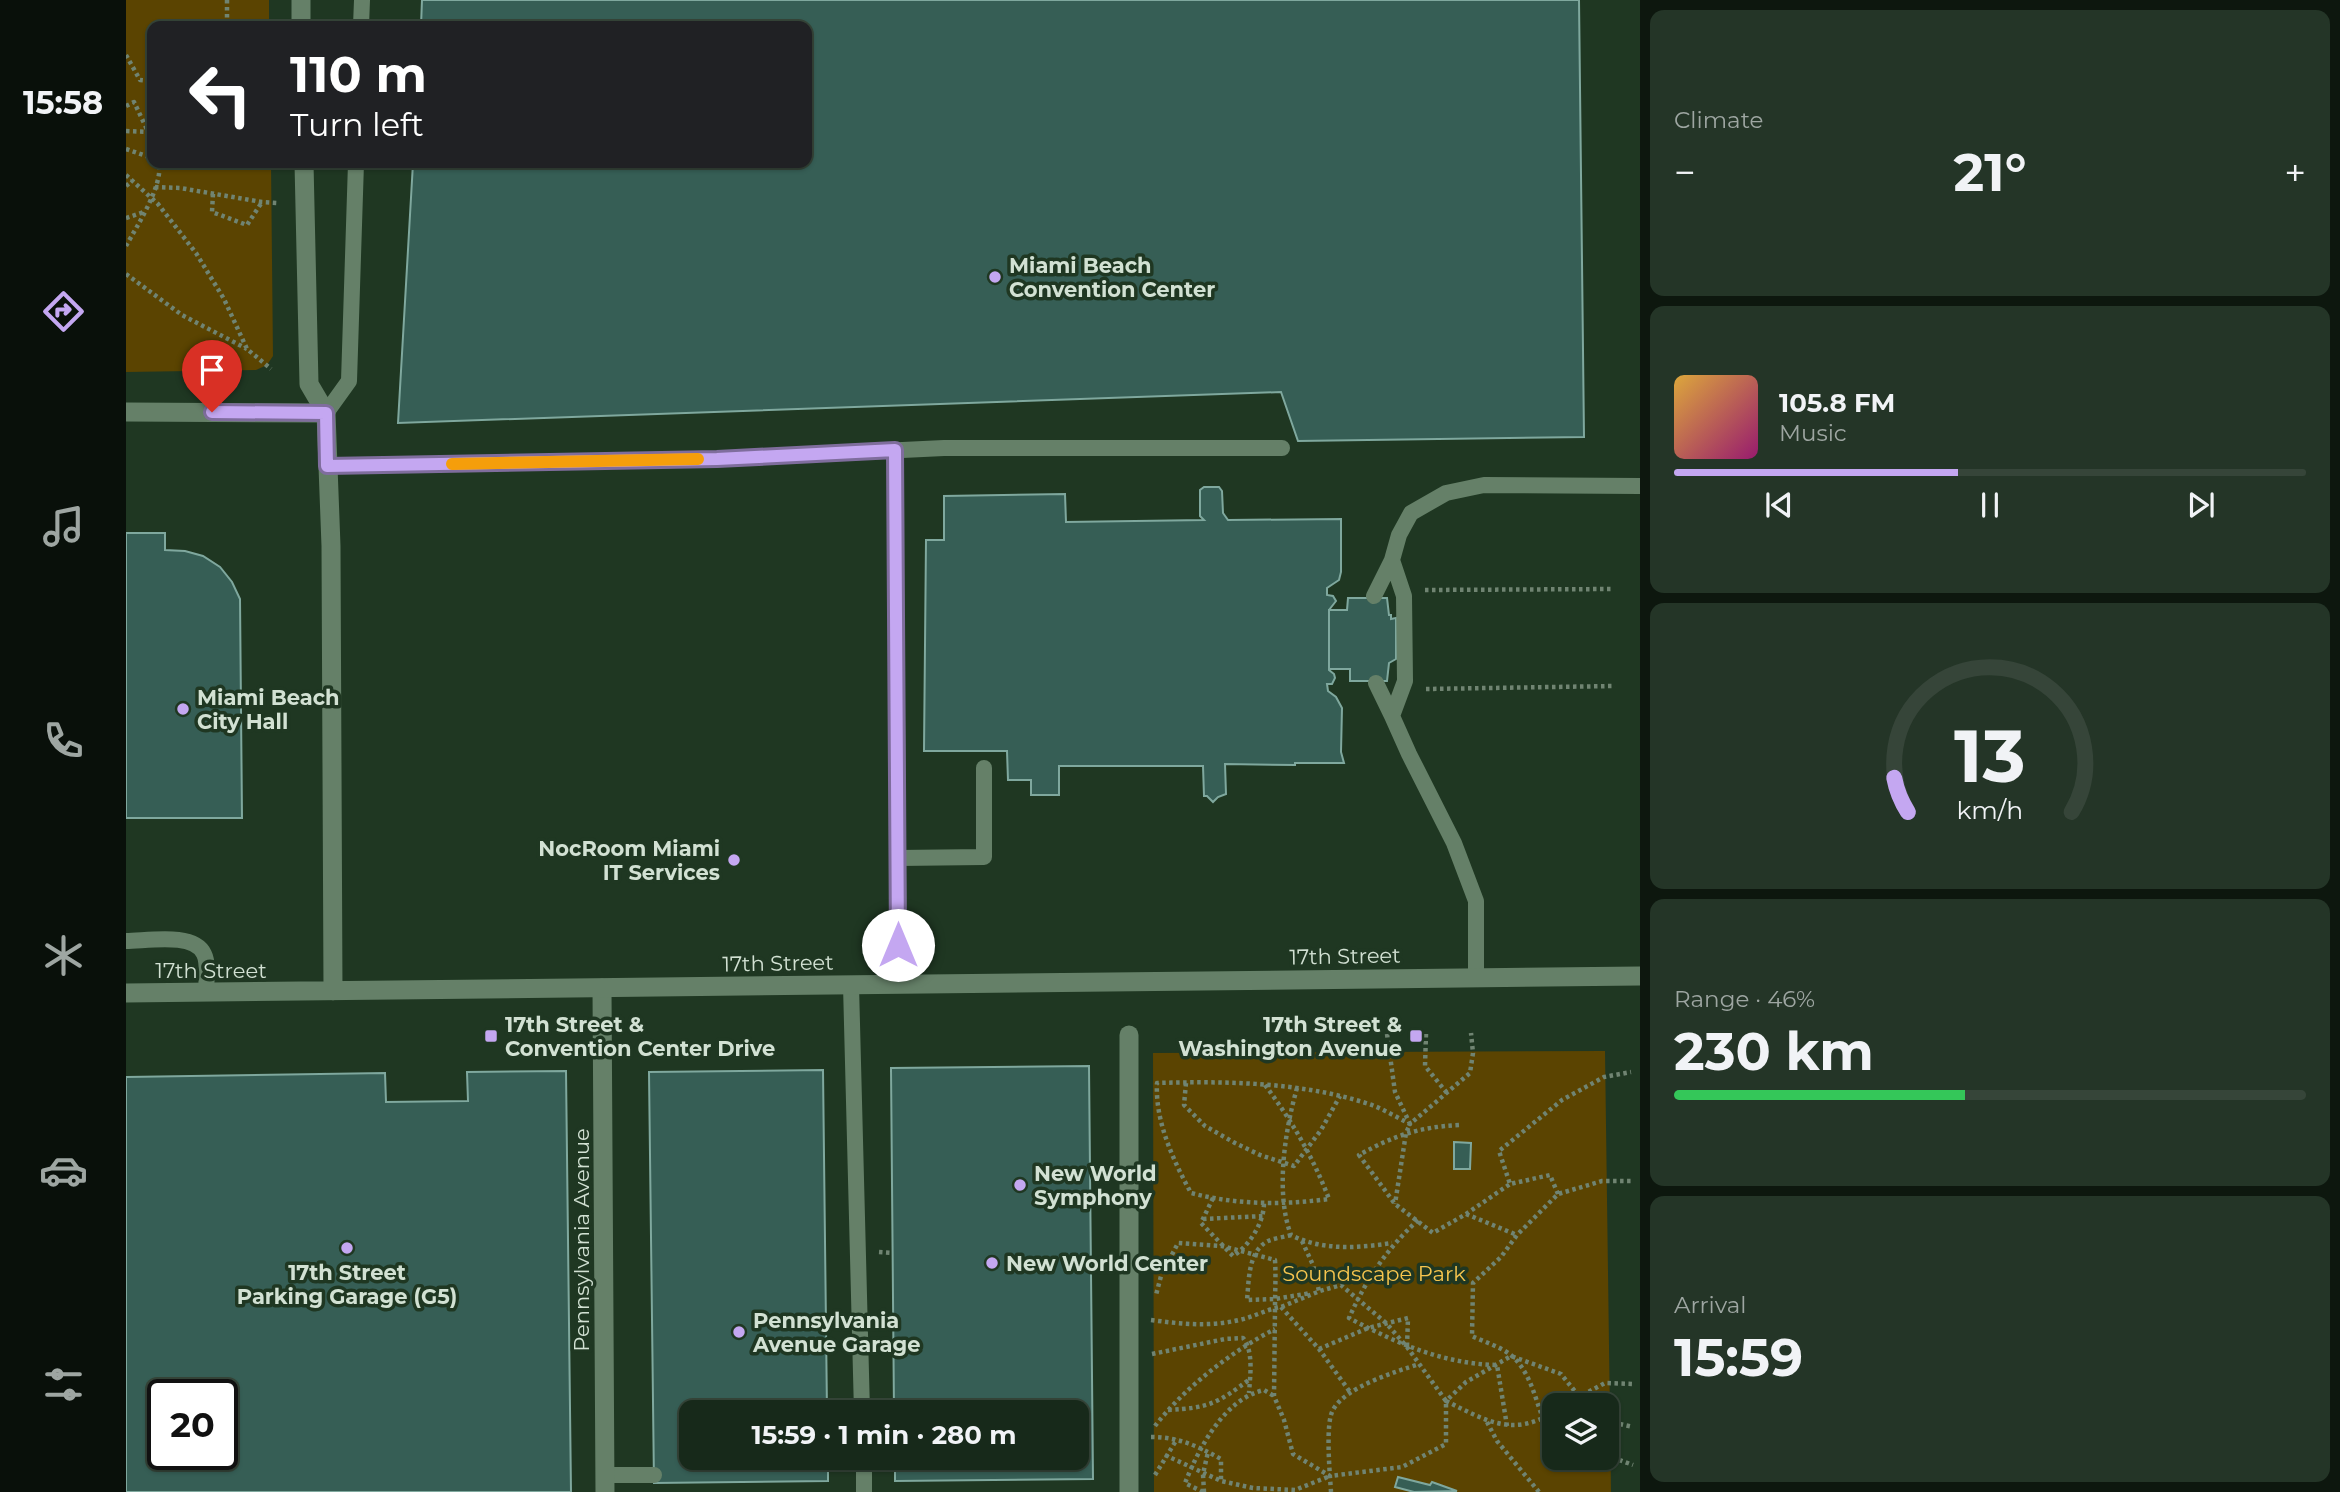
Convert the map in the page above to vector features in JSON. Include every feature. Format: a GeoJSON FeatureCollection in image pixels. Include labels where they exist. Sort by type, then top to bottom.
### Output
{"type":"FeatureCollection","features":[{"type":"Feature","properties":{"kind":"street"},"geometry":{"type":"LineString","coordinates":[[301,0],[301,21]]}},
{"type":"Feature","properties":{"kind":"street"},"geometry":{"type":"LineString","coordinates":[[304,168],[309,384],[326,413],[331,560],[333,991]]}},
{"type":"Feature","properties":{"kind":"street"},"geometry":{"type":"LineString","coordinates":[[126,412],[326,413]]}},
{"type":"Feature","properties":{"kind":"street","name":"17th Street"},"geometry":{"type":"LineString","coordinates":[[126,993],[1640,976]]}},
{"type":"Feature","properties":{"kind":"street","name":"Pennsylvania Avenue"},"geometry":{"type":"LineString","coordinates":[[602,988],[605,1484]]}},
{"type":"Feature","properties":{"kind":"street"},"geometry":{"type":"LineString","coordinates":[[1129,1035],[1129,1492]]}},
{"type":"Feature","properties":{"kind":"lane"},"geometry":{"type":"LineString","coordinates":[[361,21],[362,0]]}},
{"type":"Feature","properties":{"kind":"lane"},"geometry":{"type":"LineString","coordinates":[[326,413],[349,382],[356,168]]}},
{"type":"Feature","properties":{"kind":"lane"},"geometry":{"type":"LineString","coordinates":[[327,466],[717,459],[943,448],[1282,448]]}},
{"type":"Feature","properties":{"kind":"lane"},"geometry":{"type":"LineString","coordinates":[[895,450],[899,984]]}},
{"type":"Feature","properties":{"kind":"lane"},"geometry":{"type":"LineString","coordinates":[[1374,596],[1411,513],[1446,493],[1484,485],[1640,486]]}},
{"type":"Feature","properties":{"kind":"lane"},"geometry":{"type":"LineString","coordinates":[[1392,560],[1404,596],[1405,681],[1392,716]]}},
{"type":"Feature","properties":{"kind":"lane"},"geometry":{"type":"LineString","coordinates":[[1376,683],[1454,843],[1476,901],[1476,977]]}},
{"type":"Feature","properties":{"kind":"lane"},"geometry":{"type":"LineString","coordinates":[[898,858],[984,857],[984,768]]}},
{"type":"Feature","properties":{"kind":"lane"},"geometry":{"type":"LineString","coordinates":[[126,941],[187,940],[198,946],[206,956],[206,993]]}},
{"type":"Feature","properties":{"kind":"lane"},"geometry":{"type":"LineString","coordinates":[[851,985],[862,1400]]}},
{"type":"Feature","properties":{"kind":"lane"},"geometry":{"type":"LineString","coordinates":[[864,1470],[864,1492]]}},
{"type":"Feature","properties":{"kind":"lane"},"geometry":{"type":"LineString","coordinates":[[605,1484],[654,1475]]}},
{"type":"Feature","properties":{"kind":"path"},"geometry":{"type":"LineString","coordinates":[[227,0],[227,21]]}},
{"type":"Feature","properties":{"kind":"path"},"geometry":{"type":"LineString","coordinates":[[126,55],[140,80],[147,81]]}},
{"type":"Feature","properties":{"kind":"path"},"geometry":{"type":"LineString","coordinates":[[126,106],[134,102],[147,126]]}},
{"type":"Feature","properties":{"kind":"path"},"geometry":{"type":"LineString","coordinates":[[126,131],[147,132]]}},
{"type":"Feature","properties":{"kind":"path"},"geometry":{"type":"LineString","coordinates":[[126,149],[147,156]]}},
{"type":"Feature","properties":{"kind":"path"},"geometry":{"type":"LineString","coordinates":[[126,246],[151,198],[160,168]]}},
{"type":"Feature","properties":{"kind":"path"},"geometry":{"type":"LineString","coordinates":[[126,175],[151,198],[196,253],[224,299],[247,349]]}},
{"type":"Feature","properties":{"kind":"path"},"geometry":{"type":"LineString","coordinates":[[126,186],[132,181]]}},
{"type":"Feature","properties":{"kind":"path"},"geometry":{"type":"LineString","coordinates":[[155,187],[278,203]]}},
{"type":"Feature","properties":{"kind":"path"},"geometry":{"type":"LineString","coordinates":[[213,194],[212,212],[247,225],[262,202]]}},
{"type":"Feature","properties":{"kind":"path"},"geometry":{"type":"LineString","coordinates":[[126,218],[144,212]]}},
{"type":"Feature","properties":{"kind":"path"},"geometry":{"type":"LineString","coordinates":[[126,274],[182,315],[247,349],[271,369]]}},
{"type":"Feature","properties":{"kind":"path"},"geometry":{"type":"LineString","coordinates":[[1424,590],[1614,589]]}},
{"type":"Feature","properties":{"kind":"path"},"geometry":{"type":"LineString","coordinates":[[1425,689],[1615,686]]}},
{"type":"Feature","properties":{"kind":"path"},"geometry":{"type":"LineString","coordinates":[[1395,1204],[1406,1133],[1410,1124],[1470,1073],[1473,1053],[1471,1033]]}},
{"type":"Feature","properties":{"kind":"path"},"geometry":{"type":"LineString","coordinates":[[1387,1034],[1395,1092],[1410,1124]]}},
{"type":"Feature","properties":{"kind":"path"},"geometry":{"type":"LineString","coordinates":[[1426,1034],[1426,1066],[1447,1093]]}},
{"type":"Feature","properties":{"kind":"path"},"geometry":{"type":"LineString","coordinates":[[1510,1184],[1499,1151],[1562,1100],[1604,1077],[1631,1072]]}},
{"type":"Feature","properties":{"kind":"path"},"geometry":{"type":"LineString","coordinates":[[1265,1085],[1289,1117],[1307,1149],[1329,1199],[1264,1203],[1191,1193],[1179,1171],[1161,1122],[1156,1094],[1157,1083],[1265,1085],[1297,1088],[1374,1106],[1410,1124]]}},
{"type":"Feature","properties":{"kind":"path"},"geometry":{"type":"LineString","coordinates":[[1186,1083],[1184,1105],[1205,1126],[1235,1143],[1294,1166],[1321,1130],[1340,1096]]}},
{"type":"Feature","properties":{"kind":"path"},"geometry":{"type":"LineString","coordinates":[[1297,1088],[1289,1117],[1284,1163],[1285,1203],[1291,1234],[1302,1240],[1334,1247],[1366,1247],[1393,1243]]}},
{"type":"Feature","properties":{"kind":"path"},"geometry":{"type":"LineString","coordinates":[[1459,1125],[1432,1126],[1406,1133],[1387,1139],[1359,1155],[1395,1204],[1433,1233],[1510,1184],[1550,1175],[1559,1194]]}},
{"type":"Feature","properties":{"kind":"path"},"geometry":{"type":"LineString","coordinates":[[1577,1393],[1561,1374],[1511,1356],[1472,1336],[1473,1283],[1559,1194],[1602,1181],[1632,1181]]}},
{"type":"Feature","properties":{"kind":"path"},"geometry":{"type":"LineString","coordinates":[[1213,1198],[1200,1223],[1233,1256],[1242,1250],[1264,1216],[1264,1203]]}},
{"type":"Feature","properties":{"kind":"path"},"geometry":{"type":"LineString","coordinates":[[1466,1214],[1517,1235]]}},
{"type":"Feature","properties":{"kind":"path"},"geometry":{"type":"LineString","coordinates":[[1203,1219],[1264,1216]]}},
{"type":"Feature","properties":{"kind":"path"},"geometry":{"type":"LineString","coordinates":[[1418,1220],[1393,1243],[1358,1298],[1349,1318],[1407,1347],[1450,1360],[1497,1365]]}},
{"type":"Feature","properties":{"kind":"path"},"geometry":{"type":"LineString","coordinates":[[1291,1234],[1267,1242],[1255,1254],[1249,1275],[1247,1300],[1275,1299],[1341,1285],[1386,1323],[1446,1401],[1486,1421],[1507,1426],[1542,1419],[1531,1382],[1511,1356]]}},
{"type":"Feature","properties":{"kind":"path"},"geometry":{"type":"LineString","coordinates":[[1302,1240],[1320,1291]]}},
{"type":"Feature","properties":{"kind":"path"},"geometry":{"type":"LineString","coordinates":[[1150,1320],[1161,1276],[1178,1243],[1222,1246]]}},
{"type":"Feature","properties":{"kind":"path"},"geometry":{"type":"LineString","coordinates":[[1242,1250],[1275,1260],[1275,1299],[1278,1308],[1274,1396],[1293,1454],[1330,1476]]}},
{"type":"Feature","properties":{"kind":"path"},"geometry":{"type":"LineString","coordinates":[[1129,1316],[1196,1326],[1220,1324],[1243,1320],[1320,1291]]}},
{"type":"Feature","properties":{"kind":"path"},"geometry":{"type":"LineString","coordinates":[[1278,1308],[1320,1349],[1350,1392]]}},
{"type":"Feature","properties":{"kind":"path"},"geometry":{"type":"LineString","coordinates":[[1320,1349],[1368,1328],[1408,1318],[1407,1347]]}},
{"type":"Feature","properties":{"kind":"path"},"geometry":{"type":"LineString","coordinates":[[1221,1481],[1222,1459],[1177,1439],[1147,1437],[1167,1410],[1247,1343],[1275,1329]]}},
{"type":"Feature","properties":{"kind":"path"},"geometry":{"type":"LineString","coordinates":[[1129,1359],[1225,1339],[1243,1338],[1247,1343],[1250,1393]]}},
{"type":"Feature","properties":{"kind":"path"},"geometry":{"type":"LineString","coordinates":[[1166,1455],[1221,1481],[1253,1488],[1295,1490],[1330,1476],[1402,1467],[1446,1444],[1446,1401],[1466,1382],[1511,1356]]}},
{"type":"Feature","properties":{"kind":"path"},"geometry":{"type":"LineString","coordinates":[[1331,1492],[1329,1428],[1332,1410],[1350,1392],[1419,1364]]}},
{"type":"Feature","properties":{"kind":"path"},"geometry":{"type":"LineString","coordinates":[[1497,1365],[1507,1426]]}},
{"type":"Feature","properties":{"kind":"path"},"geometry":{"type":"LineString","coordinates":[[1167,1410],[1196,1409],[1223,1399],[1250,1379]]}},
{"type":"Feature","properties":{"kind":"path"},"geometry":{"type":"LineString","coordinates":[[1585,1393],[1605,1383],[1633,1384]]}},
{"type":"Feature","properties":{"kind":"path"},"geometry":{"type":"LineString","coordinates":[[1208,1452],[1203,1474],[1203,1492],[1185,1483],[1202,1449],[1237,1403],[1250,1393],[1264,1390],[1274,1396]]}},
{"type":"Feature","properties":{"kind":"path"},"geometry":{"type":"LineString","coordinates":[[1486,1421],[1497,1441],[1539,1492]]}},
{"type":"Feature","properties":{"kind":"path"},"geometry":{"type":"LineString","coordinates":[[1619,1424],[1633,1427]]}},
{"type":"Feature","properties":{"kind":"path"},"geometry":{"type":"LineString","coordinates":[[1149,1481],[1177,1439]]}},
{"type":"Feature","properties":{"kind":"path"},"geometry":{"type":"LineString","coordinates":[[1619,1460],[1633,1465]]}},
{"type":"Feature","properties":{"kind":"green space"},"geometry":{"type":"Polygon","coordinates":[[[126,0],[269,0],[269,21],[147,21],[147,168],[271,168],[273,356],[267,365],[256,370],[126,372],[126,0]]]}},
{"type":"Feature","properties":{"kind":"green space","name":"Soundscape Park"},"geometry":{"type":"Polygon","coordinates":[[[1605,1051],[1610,1393],[1542,1393],[1542,1470],[1611,1470],[1611,1492],[1154,1492],[1153,1053],[1605,1051]]]}},
{"type":"Feature","properties":{"kind":"building","name":"Miami Beach Convention Center"},"geometry":{"type":"Polygon","coordinates":[[[422,0],[1579,0],[1584,437],[1298,441],[1281,392],[398,423],[413,168],[812,168],[812,21],[421,21],[422,0]]]}},
{"type":"Feature","properties":{"kind":"building"},"geometry":{"type":"Polygon","coordinates":[[[1204,487],[1219,487],[1222,491],[1223,513],[1228,520],[1341,519],[1341,572],[1339,580],[1327,588],[1327,595],[1333,596],[1336,601],[1329,610],[1329,670],[1335,678],[1332,684],[1327,684],[1328,691],[1336,697],[1342,708],[1341,752],[1344,763],[1225,764],[1226,794],[1213,802],[1204,796],[1203,766],[1059,766],[1059,795],[1031,795],[1031,780],[1008,780],[1007,751],[924,751],[926,540],[944,540],[944,496],[1065,494],[1066,522],[1204,520],[1200,516],[1200,490],[1204,487]]]}},
{"type":"Feature","properties":{"kind":"building","name":"Miami Beach City Hall"},"geometry":{"type":"Polygon","coordinates":[[[126,533],[165,533],[165,550],[185,551],[203,556],[220,567],[232,582],[240,599],[242,818],[126,818],[126,533]]]}},
{"type":"Feature","properties":{"kind":"building"},"geometry":{"type":"Polygon","coordinates":[[[1348,598],[1387,598],[1389,615],[1391,619],[1396,618],[1396,659],[1389,663],[1387,681],[1350,681],[1350,669],[1329,669],[1329,610],[1347,610],[1348,598]]]}},
{"type":"Feature","properties":{"kind":"building","name":"New World Center"},"geometry":{"type":"Polygon","coordinates":[[[1089,1066],[1093,1479],[895,1481],[895,1470],[1089,1470],[1089,1400],[894,1400],[891,1068],[1089,1066]]]}},
{"type":"Feature","properties":{"kind":"building","name":"Pennsylvania Avenue Garage"},"geometry":{"type":"Polygon","coordinates":[[[823,1070],[827,1400],[679,1400],[679,1470],[828,1470],[828,1481],[654,1483],[649,1072],[823,1070]]]}},
{"type":"Feature","properties":{"kind":"building","name":"17th Street Parking Garage (G5)"},"geometry":{"type":"Polygon","coordinates":[[[566,1071],[571,1492],[126,1492],[126,1077],[385,1073],[386,1102],[468,1101],[467,1072],[566,1071]]]}},
{"type":"Feature","properties":{"kind":"building"},"geometry":{"type":"Polygon","coordinates":[[[1454,1142],[1471,1143],[1470,1169],[1454,1169],[1454,1142]]]}},
{"type":"Feature","properties":{"kind":"building"},"geometry":{"type":"Polygon","coordinates":[[[1398,1477],[1430,1485],[1432,1482],[1457,1491],[1414,1492],[1395,1487],[1398,1477]]]}},
{"type":"Feature","properties":{"kind":"slow traffic"},"geometry":{"type":"LineString","coordinates":[[452,464],[698,459]]}},
{"type":"Feature","properties":{"kind":"place","name":"Miami Beach Convention Center"},"geometry":{"type":"Point","coordinates":[995,277]}},
{"type":"Feature","properties":{"kind":"place","name":"Miami Beach City Hall"},"geometry":{"type":"Point","coordinates":[183,709]}},
{"type":"Feature","properties":{"kind":"place","name":"NocRoom Miami IT Services"},"geometry":{"type":"Point","coordinates":[734,860]}},
{"type":"Feature","properties":{"kind":"place","name":"17th Street & Convention Center Drive"},"geometry":{"type":"Point","coordinates":[491,1036]}},
{"type":"Feature","properties":{"kind":"place","name":"17th Street & Washington Avenue"},"geometry":{"type":"Point","coordinates":[1416,1036]}},
{"type":"Feature","properties":{"kind":"place","name":"New World Symphony"},"geometry":{"type":"Point","coordinates":[1020,1185]}},
{"type":"Feature","properties":{"kind":"place","name":"17th Street Parking Garage (G5)"},"geometry":{"type":"Point","coordinates":[347,1248]}},
{"type":"Feature","properties":{"kind":"place","name":"New World Center"},"geometry":{"type":"Point","coordinates":[992,1263]}},
{"type":"Feature","properties":{"kind":"place","name":"Pennsylvania Avenue Garage"},"geometry":{"type":"Point","coordinates":[739,1332]}},
{"type":"Feature","properties":{"kind":"route"},"geometry":{"type":"LineString","coordinates":[[212,412],[326,413],[327,466],[717,459],[895,450],[898,945]]}}]}
